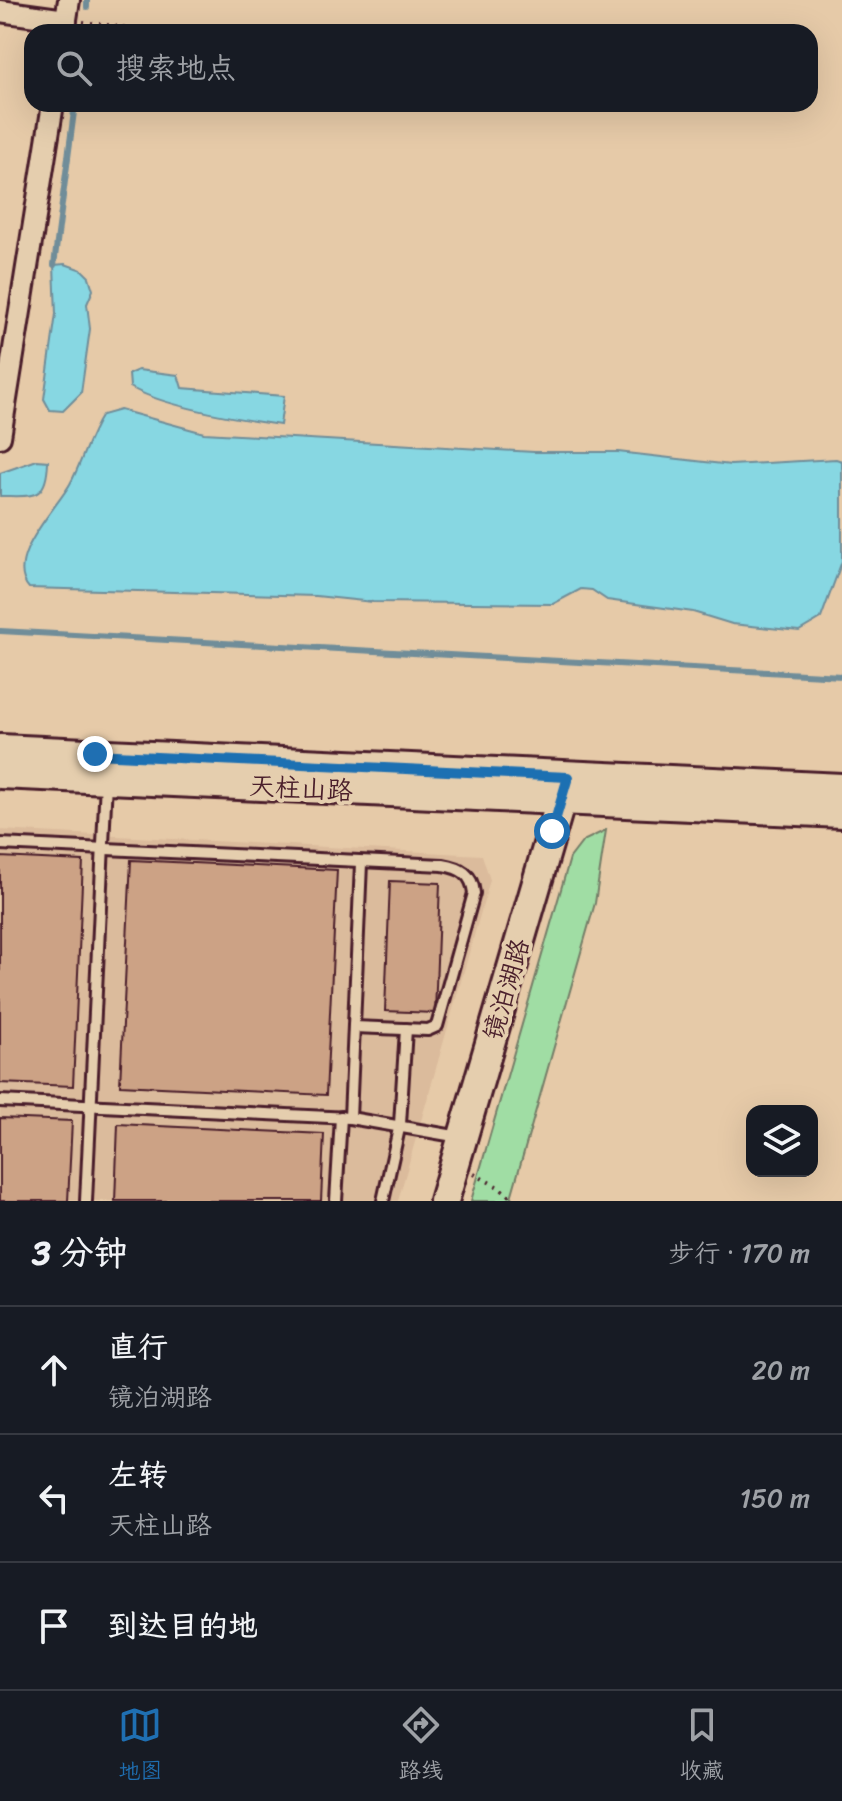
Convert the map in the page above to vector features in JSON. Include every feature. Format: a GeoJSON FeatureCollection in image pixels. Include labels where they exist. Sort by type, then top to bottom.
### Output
{"type":"FeatureCollection","features":[{"type":"Feature","properties":{"kind":"street"},"geometry":{"type":"LineString","coordinates":[[0,11],[67,17]]}},
{"type":"Feature","properties":{"kind":"street"},"geometry":{"type":"LineString","coordinates":[[0,437],[52,112]]}},
{"type":"Feature","properties":{"kind":"street","name":"天柱山路"},"geometry":{"type":"LineString","coordinates":[[0,749],[564,789],[842,813]]}},
{"type":"Feature","properties":{"kind":"street","name":"天柱山路"},"geometry":{"type":"LineString","coordinates":[[0,774],[564,789],[842,788]]}},
{"type":"Feature","properties":{"kind":"street","name":"镜泊湖路"},"geometry":{"type":"LineString","coordinates":[[444,1201],[564,789]]}},
{"type":"Feature","properties":{"kind":"lane"},"geometry":{"type":"LineString","coordinates":[[86,1201],[106,779]]}},
{"type":"Feature","properties":{"kind":"lane"},"geometry":{"type":"LineString","coordinates":[[0,844],[457,867],[467,873],[474,893],[441,1018],[428,1030],[354,1027]]}},
{"type":"Feature","properties":{"kind":"lane"},"geometry":{"type":"LineString","coordinates":[[336,1201],[354,1027],[361,863]]}},
{"type":"Feature","properties":{"kind":"lane"},"geometry":{"type":"LineString","coordinates":[[383,1201],[400,1124],[406,1029]]}},
{"type":"Feature","properties":{"kind":"lane"},"geometry":{"type":"LineString","coordinates":[[0,1101],[345,1117],[400,1124],[462,1138]]}},
{"type":"Feature","properties":{"kind":"path"},"geometry":{"type":"LineString","coordinates":[[67,17],[110,24]]}},
{"type":"Feature","properties":{"kind":"path"},"geometry":{"type":"LineString","coordinates":[[453,1168],[479,1176],[515,1201]]}},
{"type":"Feature","properties":{"kind":"shaded area"},"geometry":{"type":"Polygon","coordinates":[[[0,830],[482,855],[490,880],[398,1201],[0,1201],[0,830]]]}},
{"type":"Feature","properties":{"kind":"green space"},"geometry":{"type":"Polygon","coordinates":[[[606,830],[595,903],[510,1201],[471,1201],[570,858],[583,841],[606,830]]]}},
{"type":"Feature","properties":{"kind":"water"},"geometry":{"type":"Polygon","coordinates":[[[65,264],[82,270],[89,277],[93,290],[87,304],[90,329],[81,393],[63,411],[50,410],[44,399],[56,314],[54,265],[65,264]]]}},
{"type":"Feature","properties":{"kind":"water"},"geometry":{"type":"Polygon","coordinates":[[[138,370],[178,375],[182,388],[284,396],[280,425],[162,401],[130,387],[129,374],[138,370]]]}},
{"type":"Feature","properties":{"kind":"water"},"geometry":{"type":"Polygon","coordinates":[[[120,410],[204,433],[534,452],[618,452],[731,465],[836,459],[842,461],[842,561],[821,618],[799,631],[732,624],[693,612],[607,600],[592,590],[581,589],[553,604],[373,602],[316,596],[29,588],[23,577],[27,549],[70,484],[102,415],[120,410]]]}},
{"type":"Feature","properties":{"kind":"water"},"geometry":{"type":"Polygon","coordinates":[[[37,460],[48,461],[41,490],[36,494],[0,496],[0,473],[37,460]]]}},
{"type":"Feature","properties":{"kind":"building"},"geometry":{"type":"Polygon","coordinates":[[[0,857],[83,861],[73,1086],[0,1083],[0,857]]]}},
{"type":"Feature","properties":{"kind":"building"},"geometry":{"type":"Polygon","coordinates":[[[131,860],[337,870],[326,1095],[120,1085],[131,860]]]}},
{"type":"Feature","properties":{"kind":"building"},"geometry":{"type":"Polygon","coordinates":[[[390,881],[440,883],[435,1013],[385,1011],[390,881]]]}},
{"type":"Feature","properties":{"kind":"building"},"geometry":{"type":"Polygon","coordinates":[[[0,1118],[72,1121],[68,1201],[0,1201],[0,1118]]]}},
{"type":"Feature","properties":{"kind":"building"},"geometry":{"type":"Polygon","coordinates":[[[118,1124],[324,1134],[321,1201],[115,1201],[118,1124]]]}},
{"type":"Feature","properties":{"kind":"waterway"},"geometry":{"type":"LineString","coordinates":[[87,0],[87,7]]}},
{"type":"Feature","properties":{"kind":"waterway"},"geometry":{"type":"LineString","coordinates":[[54,265],[74,112]]}},
{"type":"Feature","properties":{"kind":"waterway"},"geometry":{"type":"LineString","coordinates":[[0,631],[842,676]]}},
{"type":"Feature","properties":{"kind":"route"},"geometry":{"type":"LineString","coordinates":[[95,754],[568,777],[552,831]]}}]}
